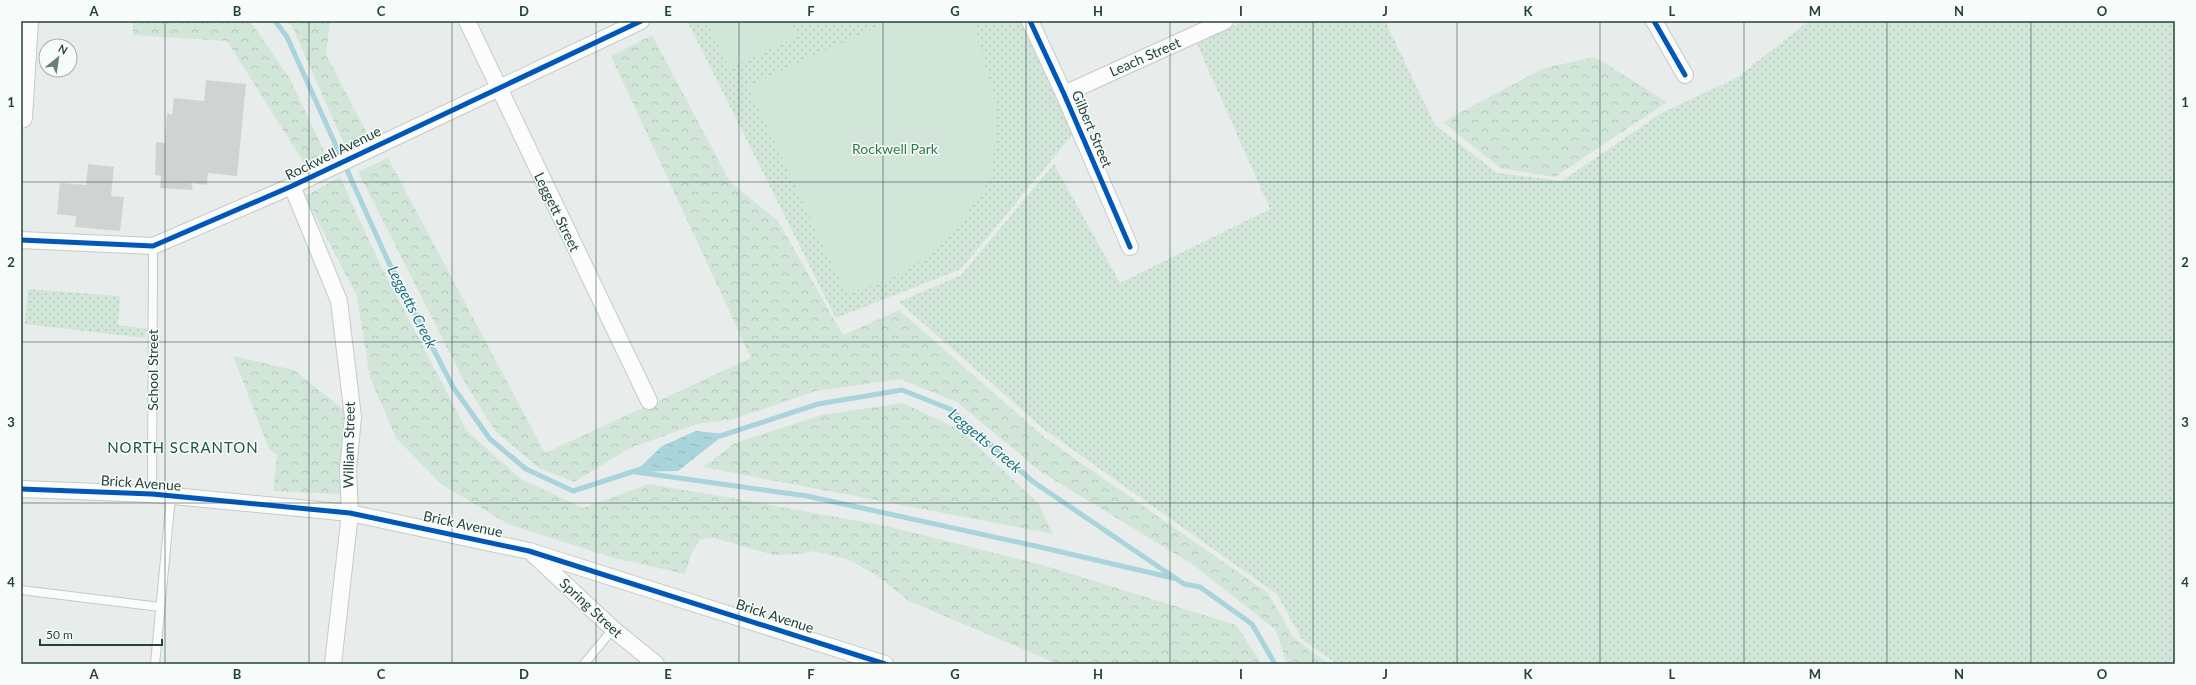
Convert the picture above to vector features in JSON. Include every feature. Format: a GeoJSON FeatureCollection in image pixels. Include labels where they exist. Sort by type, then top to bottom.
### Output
{"type":"FeatureCollection","features":[{"type":"Feature","properties":{"kind":"main road"},"geometry":{"type":"LineString","coordinates":[[21,117],[27,21]]}},
{"type":"Feature","properties":{"kind":"street","name":"Leggett Street"},"geometry":{"type":"LineString","coordinates":[[467,21],[498,89],[648,401]]}},
{"type":"Feature","properties":{"kind":"street","name":"Rockwell Avenue"},"geometry":{"type":"LineString","coordinates":[[21,240],[153,246],[292,186],[380,143],[641,21]]}},
{"type":"Feature","properties":{"kind":"street","name":"Gilbert Street"},"geometry":{"type":"LineString","coordinates":[[1030,21],[1064,94],[1130,247]]}},
{"type":"Feature","properties":{"kind":"street","name":"Leach Street"},"geometry":{"type":"LineString","coordinates":[[1064,94],[1225,21]]}},
{"type":"Feature","properties":{"kind":"street"},"geometry":{"type":"LineString","coordinates":[[1654,21],[1685,75]]}},
{"type":"Feature","properties":{"kind":"street","name":"William Street"},"geometry":{"type":"LineString","coordinates":[[292,186],[339,301],[353,417],[348,470],[350,513],[333,664]]}},
{"type":"Feature","properties":{"kind":"street","name":"Brick Avenue"},"geometry":{"type":"LineString","coordinates":[[21,489],[152,494],[350,513],[529,551],[885,664]]}},
{"type":"Feature","properties":{"kind":"street","name":"Spring Street"},"geometry":{"type":"LineString","coordinates":[[529,551],[612,629],[656,664]]}},
{"type":"Feature","properties":{"kind":"lane","name":"School Street"},"geometry":{"type":"LineString","coordinates":[[152,494],[153,246]]}},
{"type":"Feature","properties":{"kind":"lane"},"geometry":{"type":"LineString","coordinates":[[155,664],[171,496]]}},
{"type":"Feature","properties":{"kind":"lane"},"geometry":{"type":"LineString","coordinates":[[21,590],[160,607]]}},
{"type":"Feature","properties":{"kind":"lane"},"geometry":{"type":"LineString","coordinates":[[584,664],[612,629]]}},
{"type":"Feature","properties":{"kind":"green space"},"geometry":{"type":"Polygon","coordinates":[[[133,21],[250,21],[290,79],[325,153],[304,163],[227,41],[133,35],[133,21]]]}},
{"type":"Feature","properties":{"kind":"green space"},"geometry":{"type":"Polygon","coordinates":[[[287,21],[330,21],[326,55],[369,137],[347,151],[293,28],[287,21]]]}},
{"type":"Feature","properties":{"kind":"green space","name":"Rockwell Park"},"geometry":{"type":"Polygon","coordinates":[[[687,21],[1023,21],[1074,133],[961,269],[836,318],[687,21]]]}},
{"type":"Feature","properties":{"kind":"green space"},"geometry":{"type":"Polygon","coordinates":[[[706,21],[790,21],[797,37],[729,68],[706,21]]]}},
{"type":"Feature","properties":{"kind":"green space","name":"Rockwell Park"},"geometry":{"type":"Polygon","coordinates":[[[889,21],[973,21],[996,104],[997,128],[991,175],[979,197],[964,217],[929,255],[891,279],[846,294],[748,86],[889,21]]]}},
{"type":"Feature","properties":{"kind":"green space"},"geometry":{"type":"Polygon","coordinates":[[[1244,21],[1385,21],[1435,125],[1497,173],[1562,181],[1660,114],[1738,77],[1809,21],[2175,21],[2175,664],[1337,664],[1302,639],[1277,594],[1045,430],[899,302],[961,275],[1054,164],[1120,283],[1270,209],[1197,44],[1244,21]]]}},
{"type":"Feature","properties":{"kind":"green space"},"geometry":{"type":"Polygon","coordinates":[[[652,35],[730,182],[778,221],[843,335],[899,310],[1044,437],[1268,593],[1294,638],[1329,664],[1287,664],[1275,629],[1192,564],[1041,472],[957,402],[900,379],[816,391],[734,419],[697,424],[630,448],[574,482],[539,468],[495,431],[464,381],[358,172],[388,158],[545,453],[751,358],[611,56],[652,35]]]}},
{"type":"Feature","properties":{"kind":"green space"},"geometry":{"type":"Polygon","coordinates":[[[1595,57],[1667,102],[1555,177],[1500,168],[1443,122],[1544,68],[1595,57]]]}},
{"type":"Feature","properties":{"kind":"green space"},"geometry":{"type":"Polygon","coordinates":[[[340,177],[378,260],[467,431],[521,479],[583,508],[648,484],[891,527],[1046,566],[1236,625],[1262,664],[1058,664],[909,601],[876,575],[847,559],[813,551],[800,554],[774,555],[714,538],[701,539],[692,552],[685,574],[614,558],[508,524],[441,484],[396,438],[370,378],[357,296],[305,196],[340,177]]]}},
{"type":"Feature","properties":{"kind":"green space"},"geometry":{"type":"Polygon","coordinates":[[[28,289],[120,296],[118,325],[147,329],[145,338],[25,324],[28,289]]]}},
{"type":"Feature","properties":{"kind":"green space"},"geometry":{"type":"Polygon","coordinates":[[[233,356],[294,370],[344,410],[340,494],[273,491],[277,455],[269,449],[233,356]]]}},
{"type":"Feature","properties":{"kind":"green space"},"geometry":{"type":"Polygon","coordinates":[[[903,403],[960,430],[1038,503],[1053,534],[703,467],[735,443],[822,415],[903,403]]]}},
{"type":"Feature","properties":{"kind":"water"},"geometry":{"type":"Polygon","coordinates":[[[696,431],[725,434],[678,471],[635,472],[662,446],[696,431]]]}},
{"type":"Feature","properties":{"kind":"building"},"geometry":{"type":"Polygon","coordinates":[[[206,80],[246,84],[237,176],[208,173],[207,185],[191,183],[193,190],[160,188],[161,176],[155,175],[156,142],[165,143],[167,113],[172,115],[174,98],[204,101],[206,80]]]}},
{"type":"Feature","properties":{"kind":"building"},"geometry":{"type":"Polygon","coordinates":[[[88,164],[114,167],[111,196],[124,197],[120,231],[75,227],[76,216],[57,214],[60,183],[86,185],[88,164]]]}},
{"type":"Feature","properties":{"kind":"waterway","name":"Leggetts Creek"},"geometry":{"type":"LineString","coordinates":[[275,21],[287,37],[388,261],[453,387],[490,439],[526,469],[573,491],[641,469]]}},
{"type":"Feature","properties":{"kind":"waterway","name":"Leggetts Creek"},"geometry":{"type":"LineString","coordinates":[[720,436],[818,404],[902,390],[950,409],[1032,481],[1184,584],[1200,587],[1252,624],[1275,664]]}},
{"type":"Feature","properties":{"kind":"waterway","name":"Leggetts Creek"},"geometry":{"type":"LineString","coordinates":[[636,472],[807,496],[1173,578]]}},
{"type":"Feature","properties":{"kind":"cycle path"},"geometry":{"type":"LineString","coordinates":[[21,240],[153,246],[292,186],[641,21]]}},
{"type":"Feature","properties":{"kind":"cycle path"},"geometry":{"type":"LineString","coordinates":[[1030,21],[1064,94],[1130,247]]}},
{"type":"Feature","properties":{"kind":"cycle path"},"geometry":{"type":"LineString","coordinates":[[1654,21],[1685,75]]}},
{"type":"Feature","properties":{"kind":"cycle path"},"geometry":{"type":"LineString","coordinates":[[21,489],[152,494],[350,513],[529,551],[885,664]]}},
{"type":"Feature","properties":{"kind":"district","name":"NORTH SCRANTON"},"geometry":{"type":"Point","coordinates":[183,448]}}]}
